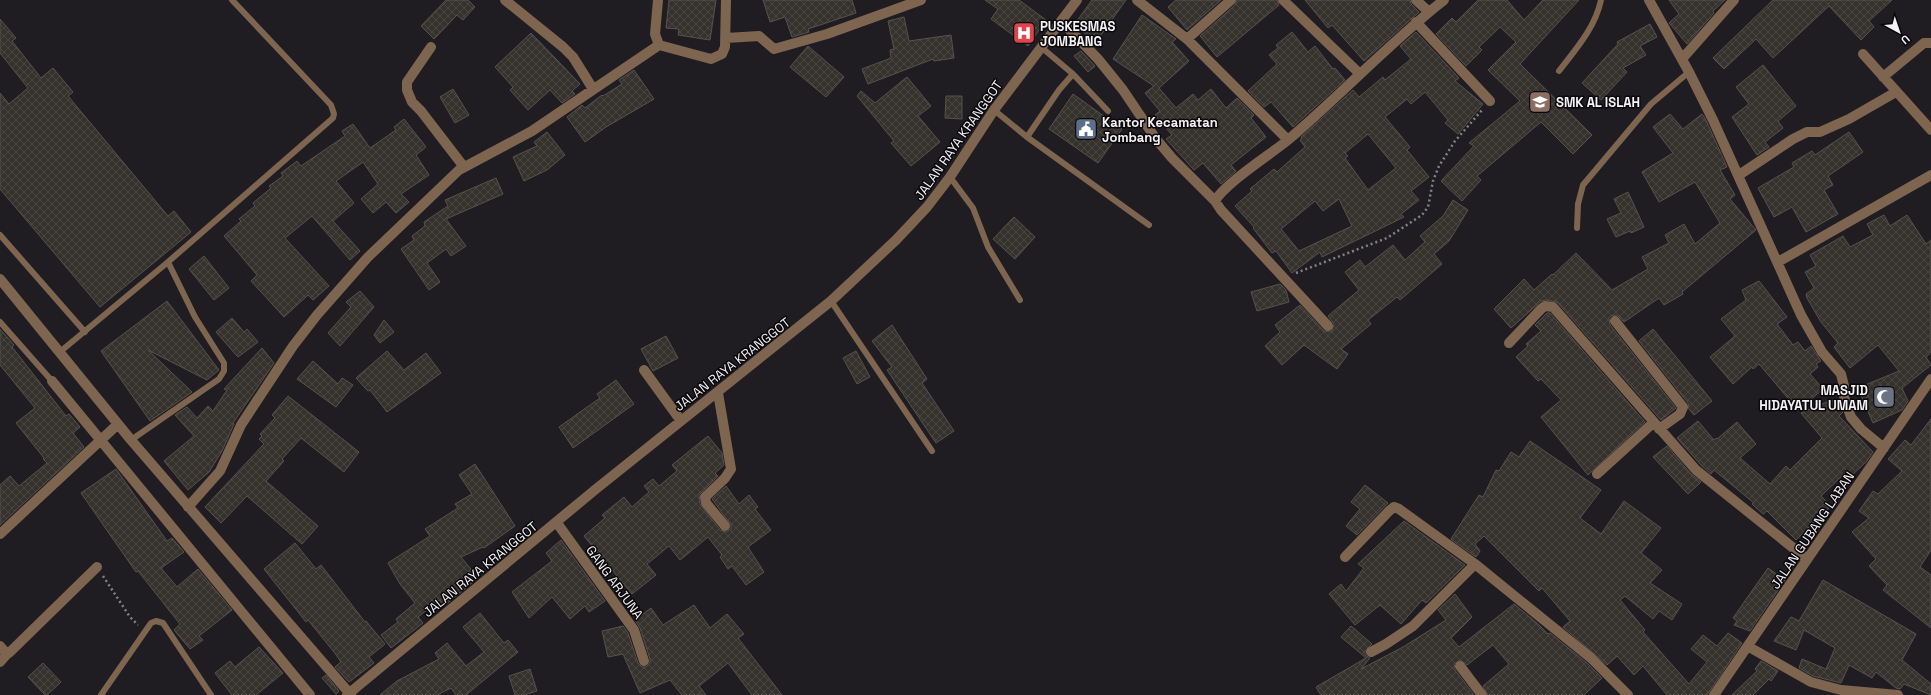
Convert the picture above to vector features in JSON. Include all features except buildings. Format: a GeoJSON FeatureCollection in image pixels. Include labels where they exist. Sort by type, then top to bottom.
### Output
{"type":"FeatureCollection","features":[{"type":"Feature","properties":{"kind":"street"},"geometry":{"type":"LineString","coordinates":[[505,0],[563,47],[573,57],[593,89]]}},
{"type":"Feature","properties":{"kind":"street"},"geometry":{"type":"LineString","coordinates":[[658,0],[655,34],[659,45]]}},
{"type":"Feature","properties":{"kind":"street"},"geometry":{"type":"LineString","coordinates":[[188,507],[220,471],[241,425],[293,346],[316,315],[368,257],[464,167],[532,131],[659,45],[711,58],[722,54],[725,47],[726,38],[726,0]]}},
{"type":"Feature","properties":{"kind":"street"},"geometry":{"type":"LineString","coordinates":[[726,38],[759,36],[774,49],[827,34],[921,0]]}},
{"type":"Feature","properties":{"kind":"street","name":"JALAN RAYA KRANGGOT"},"geometry":{"type":"LineString","coordinates":[[349,694],[681,421],[718,393],[831,301],[911,225],[950,177],[994,110],[1041,47],[1062,22],[1076,0]]}},
{"type":"Feature","properties":{"kind":"street"},"geometry":{"type":"LineString","coordinates":[[1137,0],[1187,40],[1288,140]]}},
{"type":"Feature","properties":{"kind":"street"},"geometry":{"type":"LineString","coordinates":[[1187,40],[1231,0]]}},
{"type":"Feature","properties":{"kind":"street"},"geometry":{"type":"LineString","coordinates":[[1283,0],[1360,74]]}},
{"type":"Feature","properties":{"kind":"street"},"geometry":{"type":"LineString","coordinates":[[1416,0],[1429,12]]}},
{"type":"Feature","properties":{"kind":"street"},"geometry":{"type":"LineString","coordinates":[[1215,201],[1226,188],[1288,140],[1416,22],[1444,0]]}},
{"type":"Feature","properties":{"kind":"street"},"geometry":{"type":"LineString","coordinates":[[1649,0],[1658,19],[1689,72],[1739,174],[1801,315],[1822,352],[1841,374],[1844,386],[1844,397],[1851,417],[1861,429],[1884,448]]}},
{"type":"Feature","properties":{"kind":"street"},"geometry":{"type":"LineString","coordinates":[[1682,59],[1734,0]]}},
{"type":"Feature","properties":{"kind":"street"},"geometry":{"type":"LineString","coordinates":[[1062,22],[1108,71],[1138,111],[1156,139],[1172,158],[1215,201],[1221,210],[1328,326]]}},
{"type":"Feature","properties":{"kind":"street"},"geometry":{"type":"LineString","coordinates":[[1416,22],[1490,101]]}},
{"type":"Feature","properties":{"kind":"street"},"geometry":{"type":"LineString","coordinates":[[1883,77],[1924,43],[1931,43]]}},
{"type":"Feature","properties":{"kind":"street"},"geometry":{"type":"LineString","coordinates":[[431,47],[407,82],[406,90],[412,102],[421,111],[464,167]]}},
{"type":"Feature","properties":{"kind":"street"},"geometry":{"type":"LineString","coordinates":[[1863,54],[1931,130]]}},
{"type":"Feature","properties":{"kind":"street"},"geometry":{"type":"LineString","coordinates":[[1739,174],[1793,139],[1808,132],[1820,132],[1896,92]]}},
{"type":"Feature","properties":{"kind":"street"},"geometry":{"type":"LineString","coordinates":[[1778,262],[1931,175]]}},
{"type":"Feature","properties":{"kind":"street"},"geometry":{"type":"LineString","coordinates":[[0,279],[61,351],[116,426],[131,440],[349,694]]}},
{"type":"Feature","properties":{"kind":"street"},"geometry":{"type":"LineString","coordinates":[[1509,343],[1541,309],[1545,306],[1553,308],[1656,426],[1707,480],[1807,560]]}},
{"type":"Feature","properties":{"kind":"street"},"geometry":{"type":"LineString","coordinates":[[1597,474],[1656,426],[1680,414],[1683,407],[1615,321]]}},
{"type":"Feature","properties":{"kind":"street"},"geometry":{"type":"LineString","coordinates":[[644,370],[681,421]]}},
{"type":"Feature","properties":{"kind":"street","name":"JALAN GUBANG LABAN"},"geometry":{"type":"LineString","coordinates":[[1714,695],[1931,379]]}},
{"type":"Feature","properties":{"kind":"street"},"geometry":{"type":"LineString","coordinates":[[52,381],[102,439],[310,695]]}},
{"type":"Feature","properties":{"kind":"street"},"geometry":{"type":"LineString","coordinates":[[718,393],[731,469],[725,478],[705,497],[706,503],[725,526]]}},
{"type":"Feature","properties":{"kind":"street"},"geometry":{"type":"LineString","coordinates":[[0,534],[116,426]]}},
{"type":"Feature","properties":{"kind":"street"},"geometry":{"type":"LineString","coordinates":[[1345,557],[1394,507],[1399,509],[1475,564],[1591,658],[1628,695]]}},
{"type":"Feature","properties":{"kind":"street","name":"GANG ARJUNA"},"geometry":{"type":"LineString","coordinates":[[557,523],[634,630],[644,661]]}},
{"type":"Feature","properties":{"kind":"street"},"geometry":{"type":"LineString","coordinates":[[1370,652],[1386,644],[1413,626],[1475,564]]}},
{"type":"Feature","properties":{"kind":"street"},"geometry":{"type":"LineString","coordinates":[[0,646],[4,658],[97,567]]}},
{"type":"Feature","properties":{"kind":"street"},"geometry":{"type":"LineString","coordinates":[[1748,647],[1811,682],[1840,690],[1898,695]]}},
{"type":"Feature","properties":{"kind":"street"},"geometry":{"type":"LineString","coordinates":[[1460,666],[1482,695]]}},
{"type":"Feature","properties":{"kind":"lane"},"geometry":{"type":"LineString","coordinates":[[61,351],[168,262],[333,118],[334,114],[331,106],[232,0]]}},
{"type":"Feature","properties":{"kind":"lane"},"geometry":{"type":"LineString","coordinates":[[1559,71],[1592,27],[1598,13],[1601,0]]}},
{"type":"Feature","properties":{"kind":"lane"},"geometry":{"type":"LineString","coordinates":[[1041,47],[1073,74],[1108,111]]}},
{"type":"Feature","properties":{"kind":"lane"},"geometry":{"type":"LineString","coordinates":[[1577,228],[1578,204],[1583,185],[1651,104],[1689,72]]}},
{"type":"Feature","properties":{"kind":"lane"},"geometry":{"type":"LineString","coordinates":[[1027,137],[1059,90],[1073,74]]}},
{"type":"Feature","properties":{"kind":"lane"},"geometry":{"type":"LineString","coordinates":[[994,110],[1027,137],[1149,225]]}},
{"type":"Feature","properties":{"kind":"lane"},"geometry":{"type":"LineString","coordinates":[[950,177],[973,208],[988,247],[1020,300]]}},
{"type":"Feature","properties":{"kind":"lane"},"geometry":{"type":"LineString","coordinates":[[0,235],[85,332]]}},
{"type":"Feature","properties":{"kind":"lane"},"geometry":{"type":"LineString","coordinates":[[131,440],[219,379],[224,371],[224,363],[195,318],[168,262]]}},
{"type":"Feature","properties":{"kind":"lane"},"geometry":{"type":"LineString","coordinates":[[831,301],[932,451]]}},
{"type":"Feature","properties":{"kind":"lane"},"geometry":{"type":"LineString","coordinates":[[0,322],[52,381]]}},
{"type":"Feature","properties":{"kind":"lane"},"geometry":{"type":"LineString","coordinates":[[102,695],[148,627],[156,621],[163,623],[211,695]]}},
{"type":"Feature","properties":{"kind":"path"},"geometry":{"type":"LineString","coordinates":[[1284,278],[1387,238],[1422,215],[1428,207],[1433,181],[1439,166],[1454,141],[1490,101]]}},
{"type":"Feature","properties":{"kind":"path"},"geometry":{"type":"LineString","coordinates":[[97,567],[130,617],[138,625],[148,627]]}},
{"type":"Feature","properties":{"kind":"place","name":"PUSKESMAS JOMBANG"},"geometry":{"type":"Point","coordinates":[1024,33]}},
{"type":"Feature","properties":{"kind":"place","name":"SMK AL ISLAH"},"geometry":{"type":"Point","coordinates":[1540,102]}},
{"type":"Feature","properties":{"kind":"place","name":"Kantor Kecamatan Jombang"},"geometry":{"type":"Point","coordinates":[1086,129]}},
{"type":"Feature","properties":{"kind":"place","name":"MASJID HIDAYATUL UMAM"},"geometry":{"type":"Point","coordinates":[1884,397]}}]}
